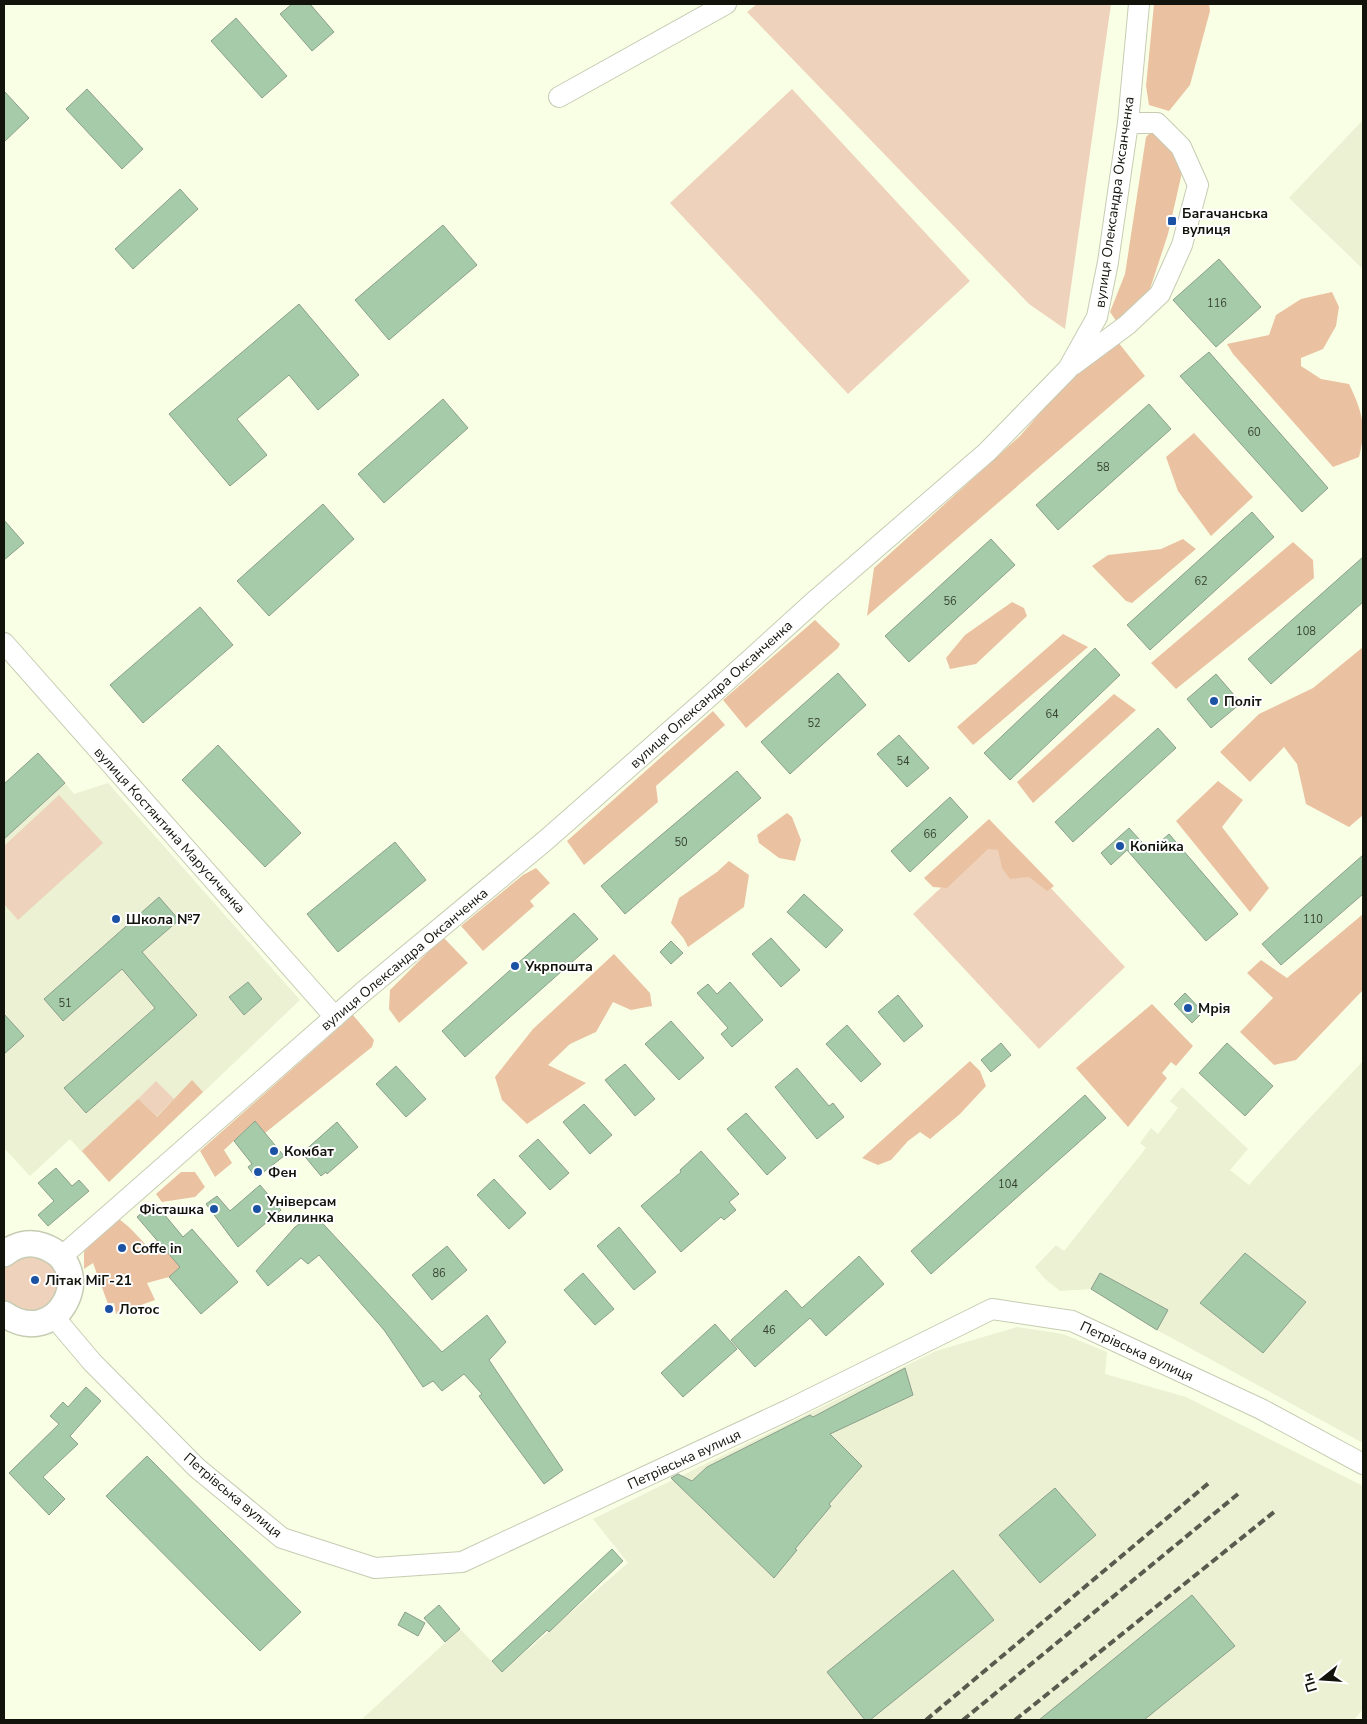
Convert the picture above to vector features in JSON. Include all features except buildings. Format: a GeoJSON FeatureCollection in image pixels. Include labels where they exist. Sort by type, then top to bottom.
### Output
{"type":"FeatureCollection","features":[{"type":"Feature","properties":{"kind":"street"},"geometry":{"type":"LineString","coordinates":[[560,97],[726,4]]}},
{"type":"Feature","properties":{"kind":"street","name":"вулиця Олександра Оксанченка"},"geometry":{"type":"LineString","coordinates":[[61,1257],[336,1016],[546,840],[817,599],[988,452],[1068,369],[1097,317],[1108,262],[1128,122],[1139,4]]}},
{"type":"Feature","properties":{"kind":"street"},"geometry":{"type":"LineString","coordinates":[[1068,369],[1128,325],[1160,294],[1182,244],[1198,185],[1181,147],[1157,123],[1128,122]]}},
{"type":"Feature","properties":{"kind":"street","name":"вулиця Костянтина Марусиченка"},"geometry":{"type":"LineString","coordinates":[[4,643],[336,1016]]}},
{"type":"Feature","properties":{"kind":"street"},"geometry":{"type":"LineString","coordinates":[[4,1314],[16,1321],[29,1324],[42,1323],[54,1317],[63,1307],[69,1295],[71,1282],[68,1269],[61,1257],[50,1249],[38,1244],[6,1246]]}},
{"type":"Feature","properties":{"kind":"street","name":"Петрівська вулиця"},"geometry":{"type":"LineString","coordinates":[[54,1317],[92,1362],[196,1468],[282,1538],[375,1568],[462,1562],[788,1410],[992,1309],[1072,1320],[1260,1409],[1363,1464]]}},
{"type":"Feature","properties":{"kind":"shaded area"},"geometry":{"type":"Polygon","coordinates":[[[757,4],[1111,4],[1065,329],[1029,304],[747,12],[757,4]]]}},
{"type":"Feature","properties":{"kind":"shaded area"},"geometry":{"type":"Polygon","coordinates":[[[1154,4],[1209,4],[1210,11],[1190,85],[1169,111],[1149,105],[1146,86],[1154,4]]]}},
{"type":"Feature","properties":{"kind":"shaded area"},"geometry":{"type":"Polygon","coordinates":[[[792,89],[970,281],[848,394],[670,203],[792,89]]]}},
{"type":"Feature","properties":{"kind":"shaded area"},"geometry":{"type":"Polygon","coordinates":[[[1363,120],[1363,269],[1289,198],[1363,120]]]}},
{"type":"Feature","properties":{"kind":"shaded area"},"geometry":{"type":"Polygon","coordinates":[[[1153,130],[1175,150],[1183,168],[1168,234],[1149,292],[1117,322],[1110,312],[1125,274],[1146,137],[1153,130]]]}},
{"type":"Feature","properties":{"kind":"shaded area"},"geometry":{"type":"Polygon","coordinates":[[[1332,292],[1339,307],[1336,326],[1323,349],[1301,358],[1301,366],[1321,379],[1349,384],[1360,411],[1363,437],[1359,457],[1333,467],[1233,354],[1227,344],[1269,335],[1276,315],[1301,299],[1332,292]]]}},
{"type":"Feature","properties":{"kind":"shaded area"},"geometry":{"type":"Polygon","coordinates":[[[1118,342],[1145,376],[867,616],[874,568],[1020,436],[1080,367],[1118,342]]]}},
{"type":"Feature","properties":{"kind":"shaded area"},"geometry":{"type":"Polygon","coordinates":[[[1194,433],[1253,497],[1211,536],[1178,491],[1166,457],[1194,433]]]}},
{"type":"Feature","properties":{"kind":"shaded area"},"geometry":{"type":"Polygon","coordinates":[[[1183,539],[1196,549],[1132,603],[1126,601],[1092,566],[1108,555],[1161,549],[1183,539]]]}},
{"type":"Feature","properties":{"kind":"shaded area"},"geometry":{"type":"Polygon","coordinates":[[[1293,542],[1313,560],[1314,578],[1176,689],[1151,663],[1293,542]]]}},
{"type":"Feature","properties":{"kind":"shaded area"},"geometry":{"type":"Polygon","coordinates":[[[1012,602],[1024,608],[1027,616],[976,664],[950,669],[946,658],[965,635],[1012,602]]]}},
{"type":"Feature","properties":{"kind":"shaded area"},"geometry":{"type":"Polygon","coordinates":[[[815,620],[840,644],[838,648],[746,728],[723,700],[815,620]]]}},
{"type":"Feature","properties":{"kind":"shaded area"},"geometry":{"type":"Polygon","coordinates":[[[1063,634],[1088,647],[973,745],[957,727],[1063,634]]]}},
{"type":"Feature","properties":{"kind":"shaded area"},"geometry":{"type":"Polygon","coordinates":[[[1363,647],[1363,815],[1349,827],[1306,804],[1297,764],[1284,747],[1250,782],[1220,752],[1259,714],[1313,688],[1363,647]]]}},
{"type":"Feature","properties":{"kind":"shaded area"},"geometry":{"type":"Polygon","coordinates":[[[1114,694],[1136,710],[1033,803],[1017,782],[1114,694]]]}},
{"type":"Feature","properties":{"kind":"shaded area"},"geometry":{"type":"Polygon","coordinates":[[[713,711],[725,725],[656,786],[658,802],[584,865],[567,841],[713,711]]]}},
{"type":"Feature","properties":{"kind":"shaded area"},"geometry":{"type":"Polygon","coordinates":[[[1218,781],[1243,800],[1222,827],[1269,888],[1250,912],[1176,821],[1218,781]]]}},
{"type":"Feature","properties":{"kind":"shaded area","name":"Школа №7"},"geometry":{"type":"Polygon","coordinates":[[[65,783],[74,794],[108,783],[300,1000],[109,1182],[70,1139],[30,1176],[4,1148],[4,839],[65,783]]]}},
{"type":"Feature","properties":{"kind":"shaded area"},"geometry":{"type":"Polygon","coordinates":[[[59,795],[103,843],[18,920],[4,904],[4,846],[59,795]]]}},
{"type":"Feature","properties":{"kind":"shaded area"},"geometry":{"type":"Polygon","coordinates":[[[787,813],[792,817],[801,840],[795,861],[779,858],[759,843],[757,835],[787,813]]]}},
{"type":"Feature","properties":{"kind":"shaded area"},"geometry":{"type":"Polygon","coordinates":[[[989,819],[1054,886],[1047,891],[1029,877],[1010,879],[1002,868],[998,850],[988,849],[947,888],[933,887],[924,878],[989,819]]]}},
{"type":"Feature","properties":{"kind":"shaded area"},"geometry":{"type":"Polygon","coordinates":[[[999,833],[1125,967],[1039,1049],[913,914],[999,833]]]}},
{"type":"Feature","properties":{"kind":"shaded area"},"geometry":{"type":"Polygon","coordinates":[[[729,861],[749,875],[744,907],[688,947],[671,923],[679,898],[717,872],[729,861]]]}},
{"type":"Feature","properties":{"kind":"shaded area"},"geometry":{"type":"Polygon","coordinates":[[[536,868],[550,883],[530,901],[534,906],[483,951],[461,926],[523,875],[536,868]]]}},
{"type":"Feature","properties":{"kind":"shaded area"},"geometry":{"type":"Polygon","coordinates":[[[1363,914],[1363,990],[1296,1060],[1274,1065],[1240,1032],[1273,998],[1247,973],[1261,960],[1287,978],[1363,914]]]}},
{"type":"Feature","properties":{"kind":"shaded area"},"geometry":{"type":"Polygon","coordinates":[[[443,937],[468,963],[399,1023],[389,1009],[390,990],[443,937]]]}},
{"type":"Feature","properties":{"kind":"shaded area"},"geometry":{"type":"Polygon","coordinates":[[[614,954],[650,993],[652,1006],[631,1010],[613,1002],[596,1032],[570,1044],[548,1065],[586,1083],[527,1124],[502,1100],[495,1077],[533,1029],[614,954]]]}},
{"type":"Feature","properties":{"kind":"shaded area"},"geometry":{"type":"Polygon","coordinates":[[[1152,1004],[1193,1046],[1176,1066],[1171,1062],[1162,1073],[1167,1078],[1128,1127],[1076,1068],[1152,1004]]]}},
{"type":"Feature","properties":{"kind":"shaded area"},"geometry":{"type":"Polygon","coordinates":[[[353,1015],[374,1040],[372,1047],[265,1133],[255,1121],[224,1150],[232,1163],[215,1177],[200,1151],[353,1015]]]}},
{"type":"Feature","properties":{"kind":"shaded area"},"geometry":{"type":"Polygon","coordinates":[[[970,1061],[980,1071],[986,1086],[960,1114],[930,1139],[920,1132],[908,1141],[891,1160],[878,1165],[862,1158],[970,1061]]]}},
{"type":"Feature","properties":{"kind":"shaded area"},"geometry":{"type":"Polygon","coordinates":[[[1363,1061],[1363,1443],[1157,1330],[1091,1289],[1060,1291],[1044,1278],[1035,1267],[1056,1245],[1064,1251],[1146,1148],[1140,1143],[1151,1128],[1158,1134],[1178,1108],[1170,1101],[1182,1087],[1248,1149],[1230,1170],[1249,1185],[1363,1061]]]}},
{"type":"Feature","properties":{"kind":"shaded area"},"geometry":{"type":"Polygon","coordinates":[[[192,1080],[203,1092],[109,1182],[82,1151],[138,1099],[157,1117],[192,1080]]]}},
{"type":"Feature","properties":{"kind":"shaded area"},"geometry":{"type":"Polygon","coordinates":[[[156,1081],[174,1099],[156,1117],[138,1099],[156,1081]]]}},
{"type":"Feature","properties":{"kind":"shaded area"},"geometry":{"type":"Polygon","coordinates":[[[181,1172],[195,1172],[205,1187],[195,1197],[162,1202],[156,1194],[181,1172]]]}},
{"type":"Feature","properties":{"kind":"shaded area"},"geometry":{"type":"Polygon","coordinates":[[[118,1218],[148,1247],[157,1240],[180,1267],[169,1277],[147,1283],[155,1300],[116,1314],[114,1303],[108,1304],[93,1263],[84,1269],[84,1252],[88,1244],[118,1218]]]}},
{"type":"Feature","properties":{"kind":"shaded area"},"geometry":{"type":"Polygon","coordinates":[[[4,1254],[61,1257],[63,1307],[4,1314],[4,1254]]]}},
{"type":"Feature","properties":{"kind":"shaded area"},"geometry":{"type":"Polygon","coordinates":[[[1017,1327],[1063,1334],[1107,1352],[1105,1374],[1186,1397],[1363,1486],[1363,1709],[1354,1720],[361,1720],[460,1629],[502,1672],[628,1563],[593,1519],[936,1351],[1017,1327]]]}},
{"type":"Feature","properties":{"kind":"railway"},"geometry":{"type":"LineString","coordinates":[[926,1720],[1210,1482]]}},
{"type":"Feature","properties":{"kind":"railway"},"geometry":{"type":"LineString","coordinates":[[963,1720],[1238,1494]]}},
{"type":"Feature","properties":{"kind":"railway"},"geometry":{"type":"LineString","coordinates":[[1015,1720],[1274,1512]]}},
{"type":"Feature","properties":{"kind":"place","name":"Багачанська вулиця"},"geometry":{"type":"Point","coordinates":[1172,221]}},
{"type":"Feature","properties":{"kind":"place","name":"Політ"},"geometry":{"type":"Point","coordinates":[1214,701]}},
{"type":"Feature","properties":{"kind":"place","name":"Копійка"},"geometry":{"type":"Point","coordinates":[1120,846]}},
{"type":"Feature","properties":{"kind":"place","name":"Школа №7"},"geometry":{"type":"Point","coordinates":[116,919]}},
{"type":"Feature","properties":{"kind":"place","name":"Укрпошта"},"geometry":{"type":"Point","coordinates":[515,966]}},
{"type":"Feature","properties":{"kind":"place","name":"Мрія"},"geometry":{"type":"Point","coordinates":[1188,1008]}},
{"type":"Feature","properties":{"kind":"place","name":"Комбат"},"geometry":{"type":"Point","coordinates":[274,1151]}},
{"type":"Feature","properties":{"kind":"place","name":"Фен"},"geometry":{"type":"Point","coordinates":[258,1172]}},
{"type":"Feature","properties":{"kind":"place","name":"Фісташка"},"geometry":{"type":"Point","coordinates":[214,1209]}},
{"type":"Feature","properties":{"kind":"place","name":"Універсам Хвилинка"},"geometry":{"type":"Point","coordinates":[257,1209]}},
{"type":"Feature","properties":{"kind":"place","name":"Coffe in"},"geometry":{"type":"Point","coordinates":[122,1248]}},
{"type":"Feature","properties":{"kind":"place","name":"Літак МіГ-21"},"geometry":{"type":"Point","coordinates":[35,1280]}},
{"type":"Feature","properties":{"kind":"place","name":"Лотос"},"geometry":{"type":"Point","coordinates":[109,1309]}}]}
